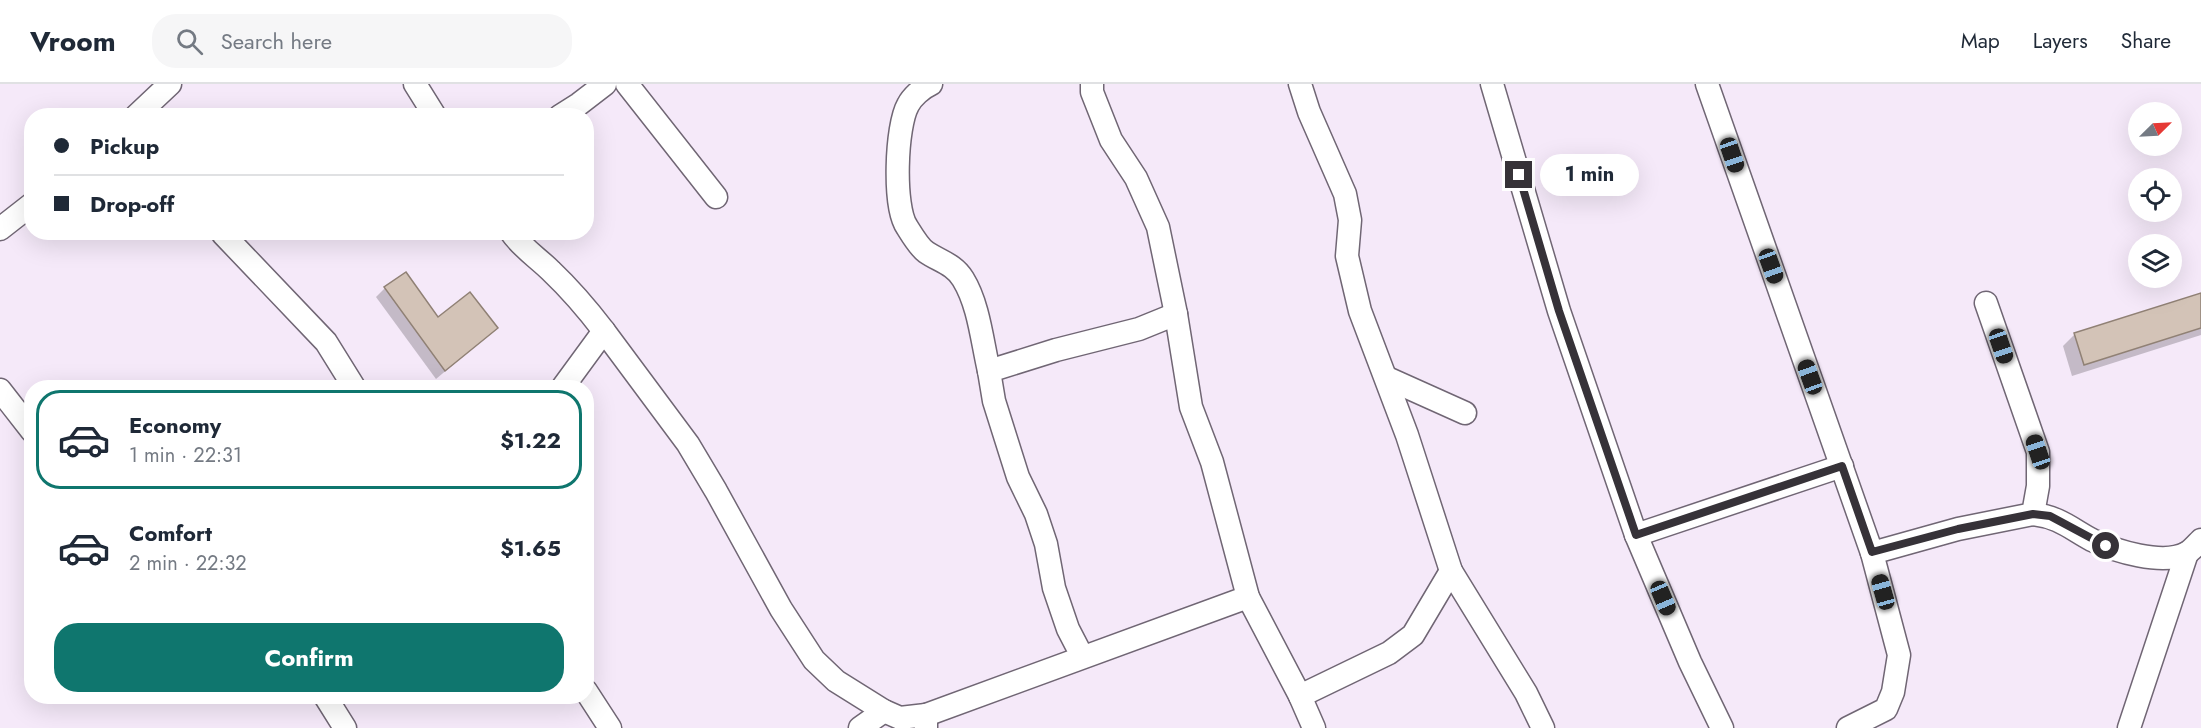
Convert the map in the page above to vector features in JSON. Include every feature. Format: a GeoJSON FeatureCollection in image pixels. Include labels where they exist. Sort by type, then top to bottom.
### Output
{"type":"FeatureCollection","features":[{"type":"Feature","properties":{"kind":"street"},"geometry":{"type":"LineString","coordinates":[[415,84],[430,108]]}},
{"type":"Feature","properties":{"kind":"street"},"geometry":{"type":"LineString","coordinates":[[573,108],[605,84]]}},
{"type":"Feature","properties":{"kind":"street"},"geometry":{"type":"LineString","coordinates":[[627,84],[717,197]]}},
{"type":"Feature","properties":{"kind":"street"},"geometry":{"type":"LineString","coordinates":[[1092,84],[1092,92],[1111,140],[1136,178],[1158,227],[1176,314],[1191,407],[1212,462],[1248,597],[1300,696],[1314,728]]}},
{"type":"Feature","properties":{"kind":"street"},"geometry":{"type":"LineString","coordinates":[[1300,84],[1309,112],[1345,194],[1350,220],[1347,256],[1360,311],[1407,435],[1450,571],[1526,693],[1543,728]]}},
{"type":"Feature","properties":{"kind":"street"},"geometry":{"type":"LineString","coordinates":[[1492,84],[1559,311],[1636,535],[1690,662],[1722,728]]}},
{"type":"Feature","properties":{"kind":"street"},"geometry":{"type":"LineString","coordinates":[[1707,84],[1872,552],[1899,655],[1893,692],[1886,709],[1848,728]]}},
{"type":"Feature","properties":{"kind":"street"},"geometry":{"type":"LineString","coordinates":[[144,108],[166,85]]}},
{"type":"Feature","properties":{"kind":"street"},"geometry":{"type":"LineString","coordinates":[[925,85],[908,105],[899,132],[897,189],[904,224],[924,251],[949,263],[963,278],[976,312],[994,401],[1018,477],[1036,514],[1046,544],[1054,588],[1068,629],[1082,656]]}},
{"type":"Feature","properties":{"kind":"street"},"geometry":{"type":"LineString","coordinates":[[0,229],[24,210]]}},
{"type":"Feature","properties":{"kind":"street"},"geometry":{"type":"LineString","coordinates":[[229,240],[326,342],[350,380]]}},
{"type":"Feature","properties":{"kind":"street"},"geometry":{"type":"LineString","coordinates":[[516,240],[582,302],[688,444],[716,490],[781,609],[814,660],[836,681],[897,719]]}},
{"type":"Feature","properties":{"kind":"street"},"geometry":{"type":"LineString","coordinates":[[1986,303],[2038,452],[2038,486],[2033,514]]}},
{"type":"Feature","properties":{"kind":"street"},"geometry":{"type":"LineString","coordinates":[[988,371],[1139,329],[1176,314]]}},
{"type":"Feature","properties":{"kind":"street"},"geometry":{"type":"LineString","coordinates":[[568,380],[604,331]]}},
{"type":"Feature","properties":{"kind":"street"},"geometry":{"type":"LineString","coordinates":[[1387,378],[1465,413]]}},
{"type":"Feature","properties":{"kind":"street"},"geometry":{"type":"LineString","coordinates":[[0,390],[24,421]]}},
{"type":"Feature","properties":{"kind":"street"},"geometry":{"type":"LineString","coordinates":[[1636,535],[1842,466]]}},
{"type":"Feature","properties":{"kind":"street"},"geometry":{"type":"LineString","coordinates":[[1872,552],[1958,529],[2033,514],[2050,516],[2121,552],[2167,558],[2194,547]]}},
{"type":"Feature","properties":{"kind":"street"},"geometry":{"type":"LineString","coordinates":[[2129,728],[2194,547]]}},
{"type":"Feature","properties":{"kind":"street"},"geometry":{"type":"LineString","coordinates":[[1300,696],[1389,653],[1413,635],[1450,571]]}},
{"type":"Feature","properties":{"kind":"street"},"geometry":{"type":"LineString","coordinates":[[860,728],[897,719],[926,722],[1082,656],[1248,597]]}},
{"type":"Feature","properties":{"kind":"street"},"geometry":{"type":"LineString","coordinates":[[594,703],[610,728]]}},
{"type":"Feature","properties":{"kind":"street"},"geometry":{"type":"LineString","coordinates":[[330,704],[345,728]]}},
{"type":"Feature","properties":{"kind":"building"},"geometry":{"type":"Polygon","coordinates":[[[406,272],[438,317],[470,292],[498,328],[445,371],[384,287],[406,272]]]}},
{"type":"Feature","properties":{"kind":"building"},"geometry":{"type":"Polygon","coordinates":[[[2201,293],[2201,328],[2084,365],[2074,333],[2201,293]]]}},
{"type":"Feature","properties":{"kind":"route"},"geometry":{"type":"LineString","coordinates":[[1519,175],[1559,311],[1636,535],[1842,466],[1872,552],[1958,529],[2033,514],[2050,516],[2064,522],[2106,546]]}}]}
